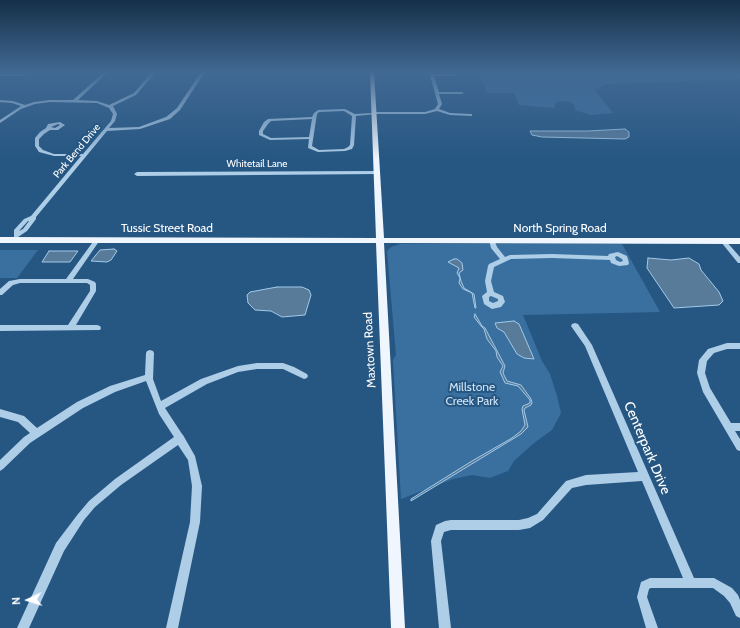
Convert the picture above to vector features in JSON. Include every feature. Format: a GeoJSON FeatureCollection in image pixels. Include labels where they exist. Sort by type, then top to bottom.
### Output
{"type":"FeatureCollection","features":[{"type":"Feature","properties":{"kind":"main road","name":"Maxtown Road"},"geometry":{"type":"LineString","coordinates":[[373,101],[398,628]]}},
{"type":"Feature","properties":{"kind":"main road","name":"Tussic Street Road"},"geometry":{"type":"LineString","coordinates":[[0,240],[380,240]]}},
{"type":"Feature","properties":{"kind":"main road","name":"North Spring Road"},"geometry":{"type":"LineString","coordinates":[[380,240],[740,241]]}},
{"type":"Feature","properties":{"kind":"street"},"geometry":{"type":"LineString","coordinates":[[4,101],[13,102],[24,106]]}},
{"type":"Feature","properties":{"kind":"street"},"geometry":{"type":"LineString","coordinates":[[0,122],[12,112],[24,106],[44,101]]}},
{"type":"Feature","properties":{"kind":"street"},"geometry":{"type":"LineString","coordinates":[[82,101],[97,102],[110,106],[121,101]]}},
{"type":"Feature","properties":{"kind":"street"},"geometry":{"type":"LineString","coordinates":[[105,130],[140,128],[168,118],[179,109],[184,101]]}},
{"type":"Feature","properties":{"kind":"street"},"geometry":{"type":"LineString","coordinates":[[437,110],[440,104],[439,101]]}},
{"type":"Feature","properties":{"kind":"street","name":"Park Bend Drive"},"geometry":{"type":"LineString","coordinates":[[12,240],[25,230],[33,219],[33,216],[105,130],[114,117],[114,111],[110,106]]}},
{"type":"Feature","properties":{"kind":"street"},"geometry":{"type":"LineString","coordinates":[[354,115],[352,145],[350,148],[345,150],[318,151],[310,147],[315,114],[322,110],[345,110],[354,115],[425,113],[437,110],[450,114],[471,115]]}},
{"type":"Feature","properties":{"kind":"street"},"geometry":{"type":"LineString","coordinates":[[312,138],[270,138],[261,135],[261,131],[266,122],[270,120],[314,118]]}},
{"type":"Feature","properties":{"kind":"street"},"geometry":{"type":"LineString","coordinates":[[48,129],[37,139],[37,146],[41,151],[54,155],[85,155]]}},
{"type":"Feature","properties":{"kind":"street","name":"Whitetail Lane"},"geometry":{"type":"LineString","coordinates":[[137,174],[377,173]]}},
{"type":"Feature","properties":{"kind":"street"},"geometry":{"type":"LineString","coordinates":[[68,281],[97,240]]}},
{"type":"Feature","properties":{"kind":"street"},"geometry":{"type":"LineString","coordinates":[[492,240],[494,248],[503,259]]}},
{"type":"Feature","properties":{"kind":"street"},"geometry":{"type":"LineString","coordinates":[[723,241],[740,261]]}},
{"type":"Feature","properties":{"kind":"street"},"geometry":{"type":"LineString","coordinates":[[491,294],[488,273],[491,265],[503,259],[529,255],[611,258]]}},
{"type":"Feature","properties":{"kind":"street"},"geometry":{"type":"LineString","coordinates":[[0,293],[11,283],[20,281],[88,281],[94,284],[93,291],[70,328]]}},
{"type":"Feature","properties":{"kind":"street","name":"Centerpark Drive"},"geometry":{"type":"LineString","coordinates":[[575,326],[588,345],[690,582]]}},
{"type":"Feature","properties":{"kind":"street"},"geometry":{"type":"LineString","coordinates":[[0,328],[97,328]]}},
{"type":"Feature","properties":{"kind":"street"},"geometry":{"type":"LineString","coordinates":[[740,346],[718,348],[705,357],[701,366],[702,380],[706,390],[740,447]]}},
{"type":"Feature","properties":{"kind":"street"},"geometry":{"type":"LineString","coordinates":[[150,353],[149,377],[160,406],[192,459],[197,486],[195,522],[172,628]]}},
{"type":"Feature","properties":{"kind":"street"},"geometry":{"type":"LineString","coordinates":[[160,406],[204,381],[238,369],[257,366],[283,366],[291,368],[304,376]]}},
{"type":"Feature","properties":{"kind":"street"},"geometry":{"type":"LineString","coordinates":[[0,466],[36,433],[75,408],[95,397],[149,377]]}},
{"type":"Feature","properties":{"kind":"street"},"geometry":{"type":"LineString","coordinates":[[0,413],[21,419],[36,433]]}},
{"type":"Feature","properties":{"kind":"street"},"geometry":{"type":"LineString","coordinates":[[728,427],[740,427]]}},
{"type":"Feature","properties":{"kind":"street"},"geometry":{"type":"LineString","coordinates":[[23,628],[60,547],[81,517],[92,504],[118,482],[180,438]]}},
{"type":"Feature","properties":{"kind":"street"},"geometry":{"type":"LineString","coordinates":[[445,628],[436,541],[440,529],[451,525],[519,525],[530,523],[540,517],[569,484],[586,480],[644,476]]}},
{"type":"Feature","properties":{"kind":"street"},"geometry":{"type":"LineString","coordinates":[[652,628],[642,597],[645,586],[650,584],[708,582],[722,586],[734,599],[740,612]]}},
{"type":"Feature","properties":{"kind":"green space"},"geometry":{"type":"Polygon","coordinates":[[[517,101],[564,101],[556,102],[554,108],[519,105],[517,101]]]}},
{"type":"Feature","properties":{"kind":"green space"},"geometry":{"type":"Polygon","coordinates":[[[569,101],[604,101],[613,113],[591,115],[575,110],[574,104],[569,101]]]}},
{"type":"Feature","properties":{"kind":"green space","name":"Millstone Creek Park"},"geometry":{"type":"Polygon","coordinates":[[[400,244],[622,244],[660,312],[523,315],[542,361],[550,374],[557,396],[561,413],[552,430],[534,443],[514,461],[508,471],[490,478],[472,475],[453,479],[401,499],[393,360],[396,355],[387,251],[391,247],[400,244]]]}},
{"type":"Feature","properties":{"kind":"green space"},"geometry":{"type":"Polygon","coordinates":[[[0,250],[38,250],[17,278],[0,278],[0,250]]]}},
{"type":"Feature","properties":{"kind":"shaded area"},"geometry":{"type":"Polygon","coordinates":[[[625,129],[629,132],[629,137],[625,139],[542,137],[532,135],[530,131],[588,131],[625,129]]]}},
{"type":"Feature","properties":{"kind":"shaded area"},"geometry":{"type":"Polygon","coordinates":[[[114,249],[117,251],[111,260],[107,262],[91,261],[100,250],[114,249]]]}},
{"type":"Feature","properties":{"kind":"shaded area"},"geometry":{"type":"Polygon","coordinates":[[[49,251],[78,251],[70,262],[42,262],[49,251]]]}},
{"type":"Feature","properties":{"kind":"shaded area"},"geometry":{"type":"Polygon","coordinates":[[[648,258],[671,260],[689,258],[699,264],[701,270],[719,292],[723,301],[719,305],[674,308],[647,268],[648,258]]]}},
{"type":"Feature","properties":{"kind":"shaded area"},"geometry":{"type":"Polygon","coordinates":[[[457,259],[462,263],[463,270],[459,273],[461,281],[464,288],[474,294],[476,308],[472,293],[463,289],[459,283],[460,278],[457,273],[459,268],[448,262],[457,259]]]}},
{"type":"Feature","properties":{"kind":"shaded area"},"geometry":{"type":"Polygon","coordinates":[[[277,287],[302,287],[309,290],[311,295],[305,315],[282,317],[271,311],[255,310],[248,303],[247,295],[250,292],[277,287]]]}},
{"type":"Feature","properties":{"kind":"shaded area"},"geometry":{"type":"Polygon","coordinates":[[[475,314],[482,326],[485,328],[505,366],[503,373],[507,381],[521,385],[531,399],[531,405],[524,410],[528,427],[521,434],[411,501],[411,499],[512,438],[521,431],[525,425],[522,409],[523,406],[530,403],[530,400],[518,386],[505,383],[500,372],[503,366],[497,357],[496,351],[487,339],[484,329],[474,317],[475,314]]]}},
{"type":"Feature","properties":{"kind":"shaded area"},"geometry":{"type":"Polygon","coordinates":[[[514,321],[519,324],[534,359],[524,358],[517,354],[504,332],[497,328],[495,323],[514,321]]]}}]}
